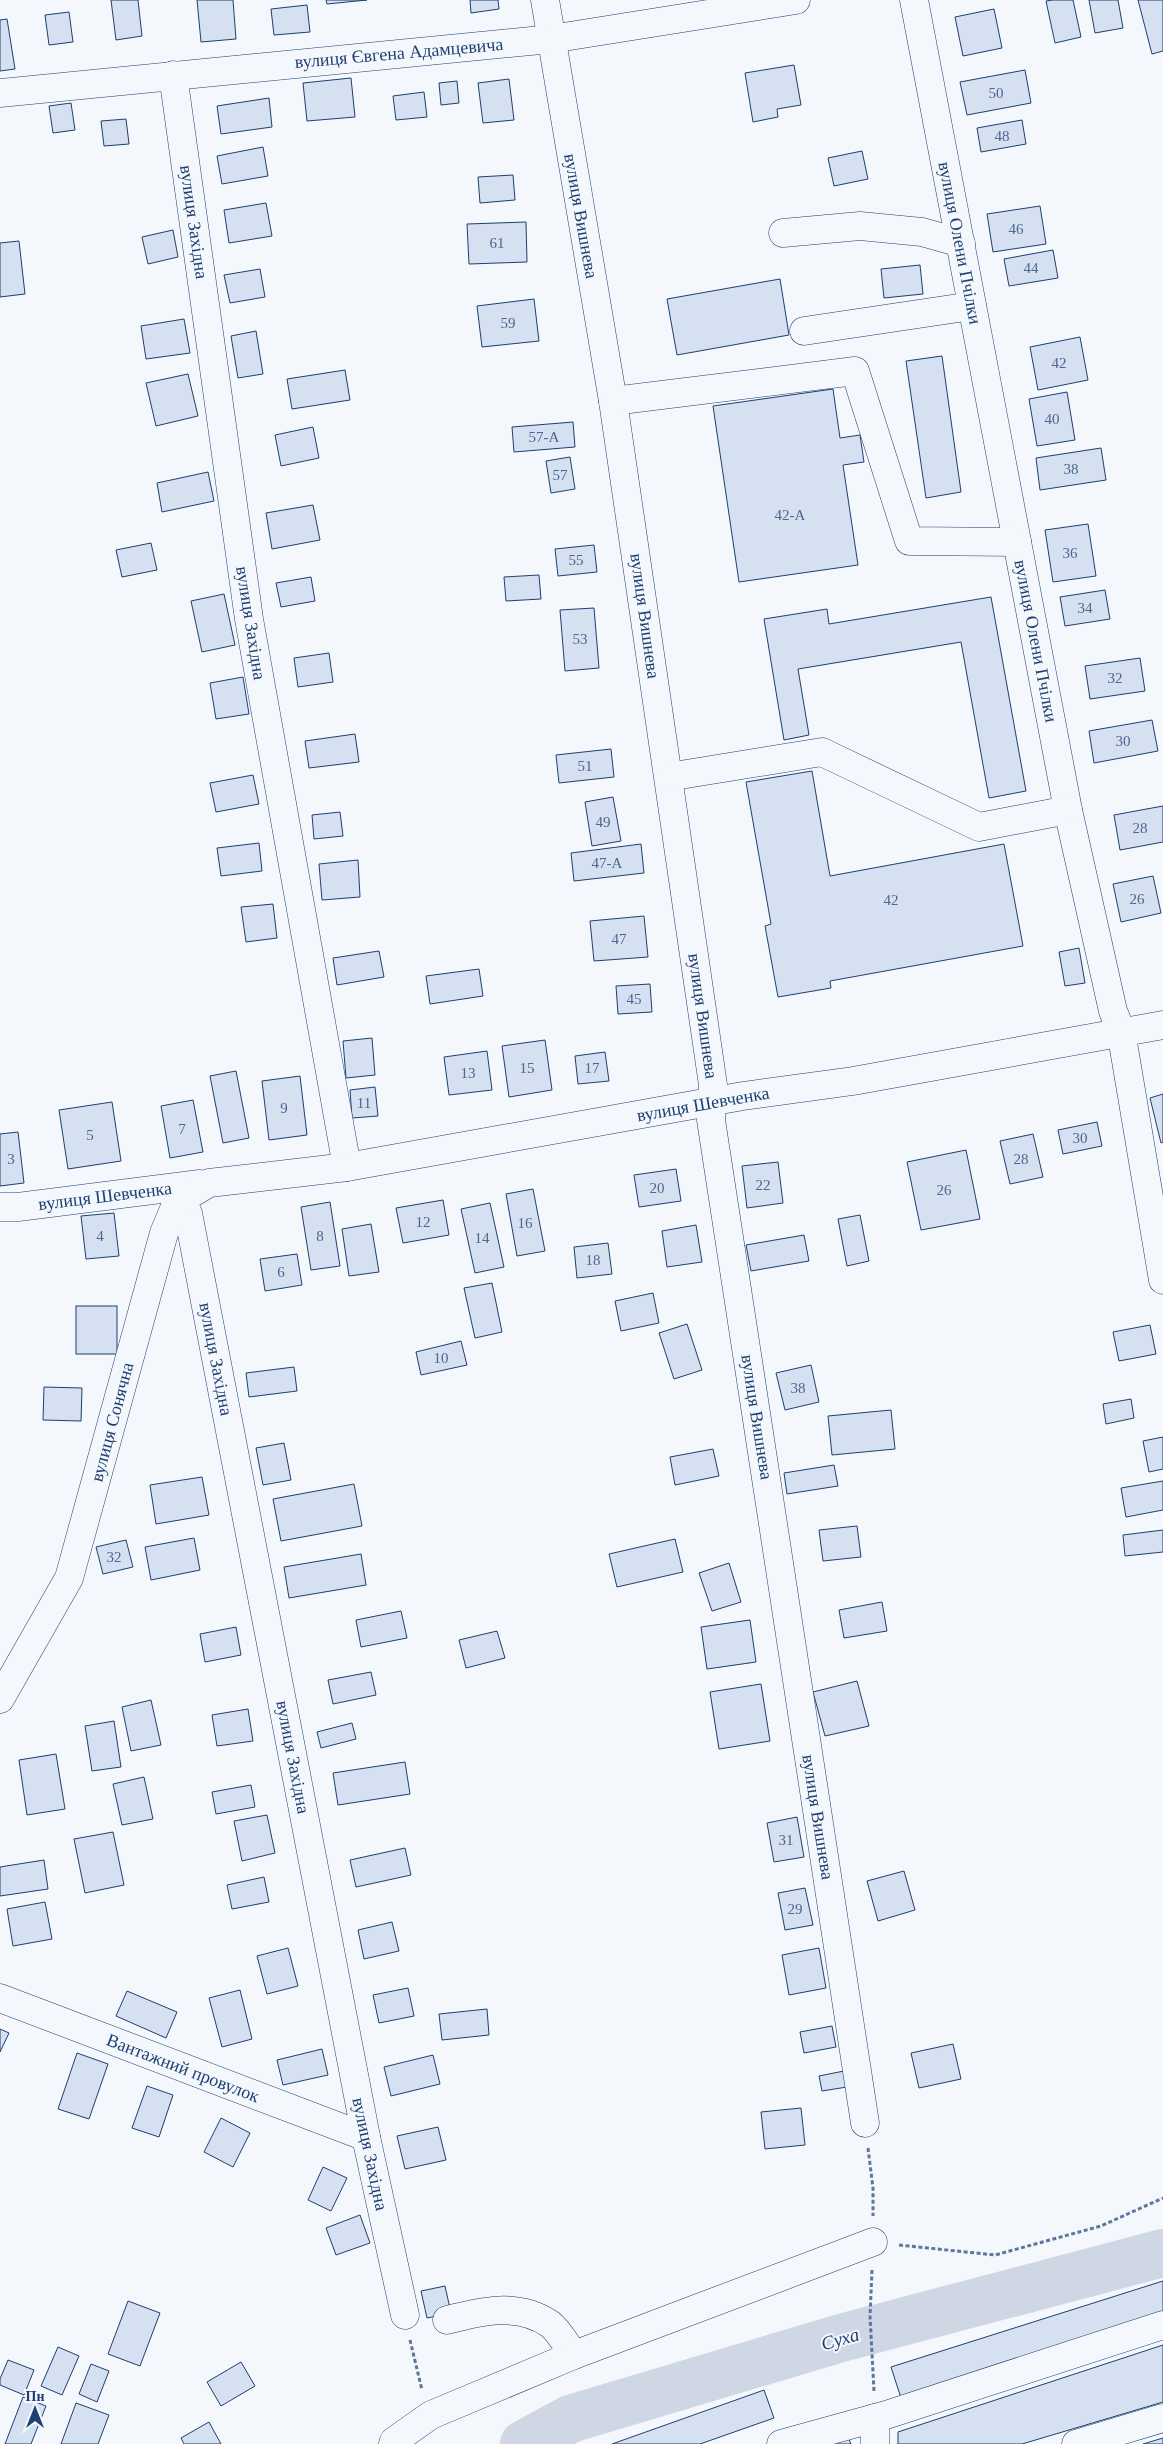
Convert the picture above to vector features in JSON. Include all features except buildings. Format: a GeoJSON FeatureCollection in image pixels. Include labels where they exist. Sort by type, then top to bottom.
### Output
{"type":"FeatureCollection","features":[{"type":"Feature","properties":{"kind":"street","name":"вулиця Вишнева"},"geometry":{"type":"LineString","coordinates":[[545,0],[613,401],[670,779],[712,1085],[711,1120],[865,2123]]}},
{"type":"Feature","properties":{"kind":"street","name":"вулиця Євгена Адамцевича"},"geometry":{"type":"LineString","coordinates":[[0,93],[551,39],[796,0]]}},
{"type":"Feature","properties":{"kind":"street","name":"вулиця Олени Пчілки"},"geometry":{"type":"LineString","coordinates":[[914,0],[1068,810],[1113,1011],[1121,1031],[1163,1280]]}},
{"type":"Feature","properties":{"kind":"street","name":"вулиця Західна"},"geometry":{"type":"LineString","coordinates":[[173,75],[249,619],[347,1167]]}},
{"type":"Feature","properties":{"kind":"street"},"geometry":{"type":"LineString","coordinates":[[784,233],[860,226],[922,232],[960,243]]}},
{"type":"Feature","properties":{"kind":"street"},"geometry":{"type":"LineString","coordinates":[[804,330],[972,306]]}},
{"type":"Feature","properties":{"kind":"street"},"geometry":{"type":"LineString","coordinates":[[613,401],[855,372],[909,540],[1017,542]]}},
{"type":"Feature","properties":{"kind":"street"},"geometry":{"type":"LineString","coordinates":[[670,779],[674,776],[822,752],[979,827],[1068,810]]}},
{"type":"Feature","properties":{"kind":"street","name":"вулиця Шевченка"},"geometry":{"type":"LineString","coordinates":[[0,1207],[18,1207],[347,1167],[743,1096],[853,1081],[1121,1031],[1163,1025]]}},
{"type":"Feature","properties":{"kind":"street"},"geometry":{"type":"LineString","coordinates":[[177,1202],[209,1183]]}},
{"type":"Feature","properties":{"kind":"street","name":"вулиця Західна"},"geometry":{"type":"LineString","coordinates":[[177,1202],[188,1213],[366,2137],[405,2315]]}},
{"type":"Feature","properties":{"kind":"street","name":"вулиця Сонячна"},"geometry":{"type":"LineString","coordinates":[[0,1699],[69,1578],[164,1233],[177,1202]]}},
{"type":"Feature","properties":{"kind":"street","name":"Вантажний провулок"},"geometry":{"type":"LineString","coordinates":[[0,1998],[366,2137]]}},
{"type":"Feature","properties":{"kind":"street"},"geometry":{"type":"LineString","coordinates":[[393,2444],[394,2441],[428,2418],[574,2355],[873,2242]]}},
{"type":"Feature","properties":{"kind":"street"},"geometry":{"type":"LineString","coordinates":[[447,2320],[487,2310],[518,2310],[550,2325],[574,2355]]}},
{"type":"Feature","properties":{"kind":"street"},"geometry":{"type":"LineString","coordinates":[[781,2444],[875,2431],[1163,2325]]}},
{"type":"Feature","properties":{"kind":"street"},"geometry":{"type":"LineString","coordinates":[[1076,2444],[1163,2418]]}},
{"type":"Feature","properties":{"kind":"path"},"geometry":{"type":"LineString","coordinates":[[865,2123],[873,2188]]}},
{"type":"Feature","properties":{"kind":"path"},"geometry":{"type":"LineString","coordinates":[[873,2242],[995,2255],[1101,2226],[1163,2198]]}},
{"type":"Feature","properties":{"kind":"path"},"geometry":{"type":"LineString","coordinates":[[405,2315],[428,2418]]}},
{"type":"Feature","properties":{"kind":"path"},"geometry":{"type":"LineString","coordinates":[[870,2316],[875,2431]]}},
{"type":"Feature","properties":{"kind":"waterway","name":"Суха"},"geometry":{"type":"LineString","coordinates":[[524,2444],[570,2419],[841,2338],[1163,2253]]}}]}
